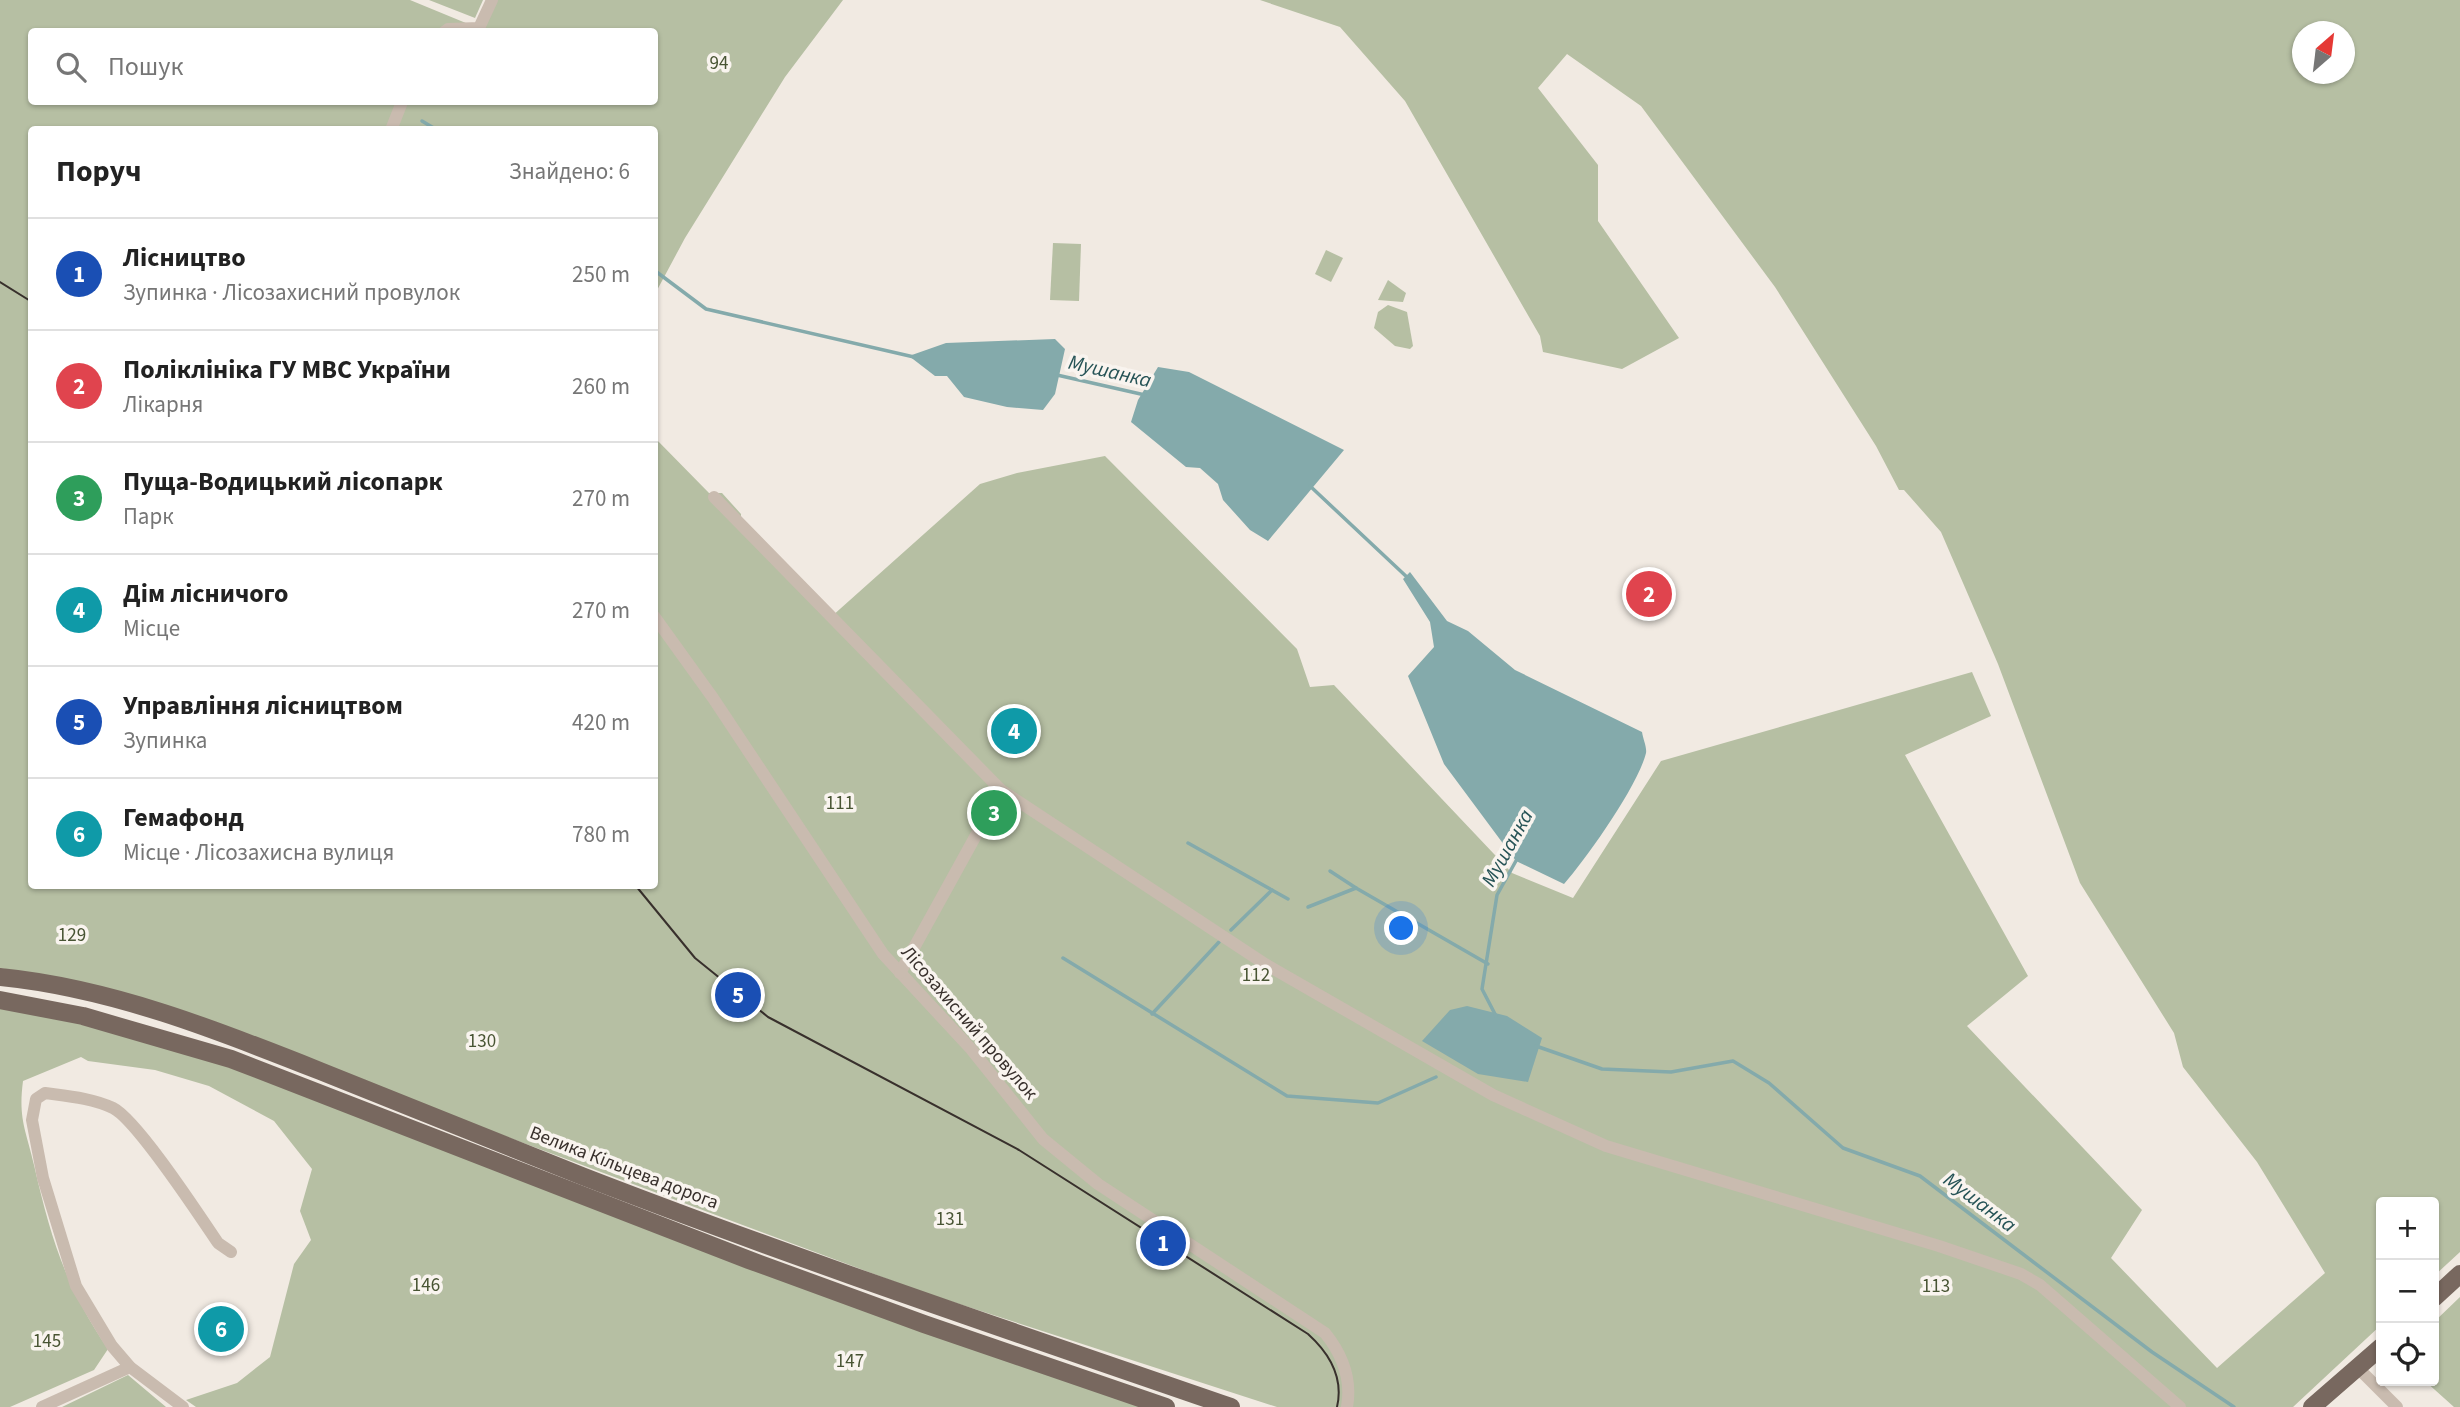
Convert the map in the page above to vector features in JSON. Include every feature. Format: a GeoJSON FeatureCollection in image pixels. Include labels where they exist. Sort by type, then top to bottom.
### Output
{"type":"FeatureCollection","features":[{"type":"Feature","properties":{"kind":"main road","name":"Велика Кільцева дорога"},"geometry":{"type":"LineString","coordinates":[[0,977],[146,1008],[239,1038],[744,1236],[1231,1407]]}},
{"type":"Feature","properties":{"kind":"main road"},"geometry":{"type":"LineString","coordinates":[[0,1000],[83,1016],[231,1059],[737,1255],[924,1324],[1166,1407]]}},
{"type":"Feature","properties":{"kind":"main road"},"geometry":{"type":"LineString","coordinates":[[2439,1293],[2460,1274]]}},
{"type":"Feature","properties":{"kind":"main road"},"geometry":{"type":"LineString","coordinates":[[2312,1407],[2376,1351]]}},
{"type":"Feature","properties":{"kind":"street"},"geometry":{"type":"LineString","coordinates":[[479,28],[492,0]]}},
{"type":"Feature","properties":{"kind":"street"},"geometry":{"type":"LineString","coordinates":[[393,126],[401,105]]}},
{"type":"Feature","properties":{"kind":"street"},"geometry":{"type":"LineString","coordinates":[[714,497],[1001,790],[1265,964],[1493,1096],[1606,1146],[1939,1246],[2021,1274],[2040,1285],[2180,1407]]}},
{"type":"Feature","properties":{"kind":"street","name":"Лісозахисний провулок"},"geometry":{"type":"LineString","coordinates":[[658,622],[713,698],[883,954],[971,1049],[1043,1139],[1098,1184],[1325,1333],[1338,1352],[1347,1374],[1347,1407]]}},
{"type":"Feature","properties":{"kind":"street"},"geometry":{"type":"LineString","coordinates":[[900,973],[1001,790]]}},
{"type":"Feature","properties":{"kind":"street"},"geometry":{"type":"LineString","coordinates":[[183,1407],[130,1367],[112,1346],[76,1286],[43,1178],[32,1120],[36,1099],[45,1093],[86,1099],[114,1108],[133,1125],[218,1243],[231,1252]]}},
{"type":"Feature","properties":{"kind":"street"},"geometry":{"type":"LineString","coordinates":[[42,1407],[130,1367]]}},
{"type":"Feature","properties":{"kind":"street"},"geometry":{"type":"LineString","coordinates":[[2358,1368],[2396,1407]]}},
{"type":"Feature","properties":{"kind":"green space"},"geometry":{"type":"Polygon","coordinates":[[[0,0],[410,0],[478,28],[492,0],[843,0],[785,77],[685,238],[658,288],[658,126],[28,126],[28,889],[658,889],[658,441],[709,493],[722,493],[741,514],[741,526],[831,617],[980,484],[1017,473],[1105,456],[1297,649],[1310,687],[1334,685],[1512,873],[1573,898],[1661,761],[1972,672],[1991,716],[1905,755],[2028,976],[1967,1026],[2142,1210],[2111,1258],[2217,1368],[2325,1273],[2257,1162],[2183,1067],[2174,1033],[2080,883],[1998,664],[1941,532],[1904,490],[1899,490],[1876,446],[1775,287],[1641,106],[1567,54],[1538,88],[1598,165],[1598,221],[1679,338],[1622,369],[1543,352],[1540,336],[1405,101],[1340,27],[1260,0],[2460,0],[2460,1252],[2439,1271],[2439,1197],[2376,1197],[2376,1330],[2293,1407],[1277,1407],[922,1292],[486,1129],[28,973],[0,968],[0,0]]]}},
{"type":"Feature","properties":{"kind":"green space"},"geometry":{"type":"Polygon","coordinates":[[[429,0],[483,0],[475,18],[429,0]]]}},
{"type":"Feature","properties":{"kind":"green space"},"geometry":{"type":"Polygon","coordinates":[[[1053,243],[1081,244],[1079,301],[1050,300],[1053,243]]]}},
{"type":"Feature","properties":{"kind":"green space"},"geometry":{"type":"Polygon","coordinates":[[[1326,250],[1343,258],[1331,282],[1315,274],[1326,250]]]}},
{"type":"Feature","properties":{"kind":"green space"},"geometry":{"type":"Polygon","coordinates":[[[1388,280],[1406,293],[1403,302],[1378,300],[1388,280]]]}},
{"type":"Feature","properties":{"kind":"green space"},"geometry":{"type":"Polygon","coordinates":[[[1388,305],[1407,312],[1413,346],[1410,349],[1395,346],[1374,328],[1378,312],[1388,305]]]}},
{"type":"Feature","properties":{"kind":"green space","name":"146"},"geometry":{"type":"Polygon","coordinates":[[[0,1000],[152,1034],[1166,1407],[196,1407],[186,1400],[237,1383],[270,1357],[294,1264],[311,1240],[300,1211],[312,1169],[274,1121],[209,1086],[155,1070],[88,1061],[81,1057],[23,1081],[22,1115],[61,1261],[81,1304],[108,1349],[94,1370],[10,1407],[0,1407],[0,1000]]]}},
{"type":"Feature","properties":{"kind":"green space"},"geometry":{"type":"Polygon","coordinates":[[[2460,1297],[2460,1407],[2454,1407],[2431,1386],[2439,1386],[2439,1317],[2460,1297]]]}},
{"type":"Feature","properties":{"kind":"green space"},"geometry":{"type":"Polygon","coordinates":[[[128,1375],[166,1407],[62,1407],[128,1375]]]}},
{"type":"Feature","properties":{"kind":"water"},"geometry":{"type":"Polygon","coordinates":[[[1055,339],[1065,349],[1055,394],[1043,410],[1007,407],[964,397],[947,376],[935,376],[909,356],[946,343],[1055,339]]]}},
{"type":"Feature","properties":{"kind":"water"},"geometry":{"type":"Polygon","coordinates":[[[1158,367],[1189,372],[1344,450],[1268,541],[1250,530],[1223,500],[1218,484],[1200,468],[1186,467],[1131,422],[1138,400],[1158,367]]]}},
{"type":"Feature","properties":{"kind":"water"},"geometry":{"type":"Polygon","coordinates":[[[1410,572],[1447,621],[1468,631],[1515,670],[1642,732],[1646,753],[1633,784],[1598,840],[1564,884],[1516,861],[1444,764],[1408,676],[1434,647],[1430,622],[1403,579],[1410,572]]]}},
{"type":"Feature","properties":{"kind":"water"},"geometry":{"type":"Polygon","coordinates":[[[1467,1006],[1507,1016],[1542,1038],[1528,1082],[1478,1074],[1422,1041],[1450,1010],[1467,1006]]]}},
{"type":"Feature","properties":{"kind":"waterway","name":"Мушанка"},"geometry":{"type":"LineString","coordinates":[[422,121],[430,126]]}},
{"type":"Feature","properties":{"kind":"waterway","name":"Мушанка"},"geometry":{"type":"LineString","coordinates":[[658,273],[706,309],[914,357]]}},
{"type":"Feature","properties":{"kind":"waterway","name":"Мушанка"},"geometry":{"type":"LineString","coordinates":[[1057,375],[1145,395]]}},
{"type":"Feature","properties":{"kind":"waterway","name":"Мушанка"},"geometry":{"type":"LineString","coordinates":[[1310,486],[1409,579]]}},
{"type":"Feature","properties":{"kind":"waterway"},"geometry":{"type":"LineString","coordinates":[[1188,843],[1288,899]]}},
{"type":"Feature","properties":{"kind":"waterway","name":"Мушанка"},"geometry":{"type":"LineString","coordinates":[[1496,1016],[1482,989],[1497,895],[1517,859]]}},
{"type":"Feature","properties":{"kind":"waterway"},"geometry":{"type":"LineString","coordinates":[[1330,871],[1356,888]]}},
{"type":"Feature","properties":{"kind":"waterway"},"geometry":{"type":"LineString","coordinates":[[1308,907],[1356,888],[1488,964]]}},
{"type":"Feature","properties":{"kind":"waterway"},"geometry":{"type":"LineString","coordinates":[[1231,930],[1272,890]]}},
{"type":"Feature","properties":{"kind":"waterway"},"geometry":{"type":"LineString","coordinates":[[1152,1014],[1219,942]]}},
{"type":"Feature","properties":{"kind":"waterway"},"geometry":{"type":"LineString","coordinates":[[1063,958],[1287,1096],[1378,1103],[1436,1077]]}},
{"type":"Feature","properties":{"kind":"waterway","name":"Мушанка"},"geometry":{"type":"LineString","coordinates":[[1536,1046],[1602,1069],[1671,1072],[1733,1061],[1769,1083],[1843,1148],[1920,1176],[2152,1352],[2234,1407]]}},
{"type":"Feature","properties":{"kind":"tram line"},"geometry":{"type":"LineString","coordinates":[[0,282],[28,300]]}},
{"type":"Feature","properties":{"kind":"tram line"},"geometry":{"type":"LineString","coordinates":[[638,889],[695,958],[768,1017],[1019,1150],[1308,1334],[1333,1366],[1339,1396],[1337,1407]]}},
{"type":"Feature","properties":{"kind":"place","name":"Поліклініка ГУ МВС України"},"geometry":{"type":"Point","coordinates":[1649,594]}},
{"type":"Feature","properties":{"kind":"place","name":"Дім лісничого"},"geometry":{"type":"Point","coordinates":[1014,731]}},
{"type":"Feature","properties":{"kind":"place","name":"Пуща-Водицький лісопарк"},"geometry":{"type":"Point","coordinates":[994,813]}},
{"type":"Feature","properties":{"kind":"place","name":"Управління лісництвом"},"geometry":{"type":"Point","coordinates":[738,995]}},
{"type":"Feature","properties":{"kind":"place","name":"Лісництво"},"geometry":{"type":"Point","coordinates":[1163,1243]}},
{"type":"Feature","properties":{"kind":"place","name":"Гемафонд"},"geometry":{"type":"Point","coordinates":[221,1329]}},
{"type":"Feature","properties":{"kind":"park label","name":"94"},"geometry":{"type":"Point","coordinates":[719,63]}},
{"type":"Feature","properties":{"kind":"park label","name":"111"},"geometry":{"type":"Point","coordinates":[840,803]}},
{"type":"Feature","properties":{"kind":"park label","name":"129"},"geometry":{"type":"Point","coordinates":[72,935]}},
{"type":"Feature","properties":{"kind":"park label","name":"112"},"geometry":{"type":"Point","coordinates":[1256,975]}},
{"type":"Feature","properties":{"kind":"park label","name":"130"},"geometry":{"type":"Point","coordinates":[482,1041]}},
{"type":"Feature","properties":{"kind":"park label","name":"131"},"geometry":{"type":"Point","coordinates":[950,1219]}},
{"type":"Feature","properties":{"kind":"park label","name":"113"},"geometry":{"type":"Point","coordinates":[1936,1286]}},
{"type":"Feature","properties":{"kind":"park label","name":"145"},"geometry":{"type":"Point","coordinates":[47,1341]}},
{"type":"Feature","properties":{"kind":"park label","name":"147"},"geometry":{"type":"Point","coordinates":[850,1361]}}]}
